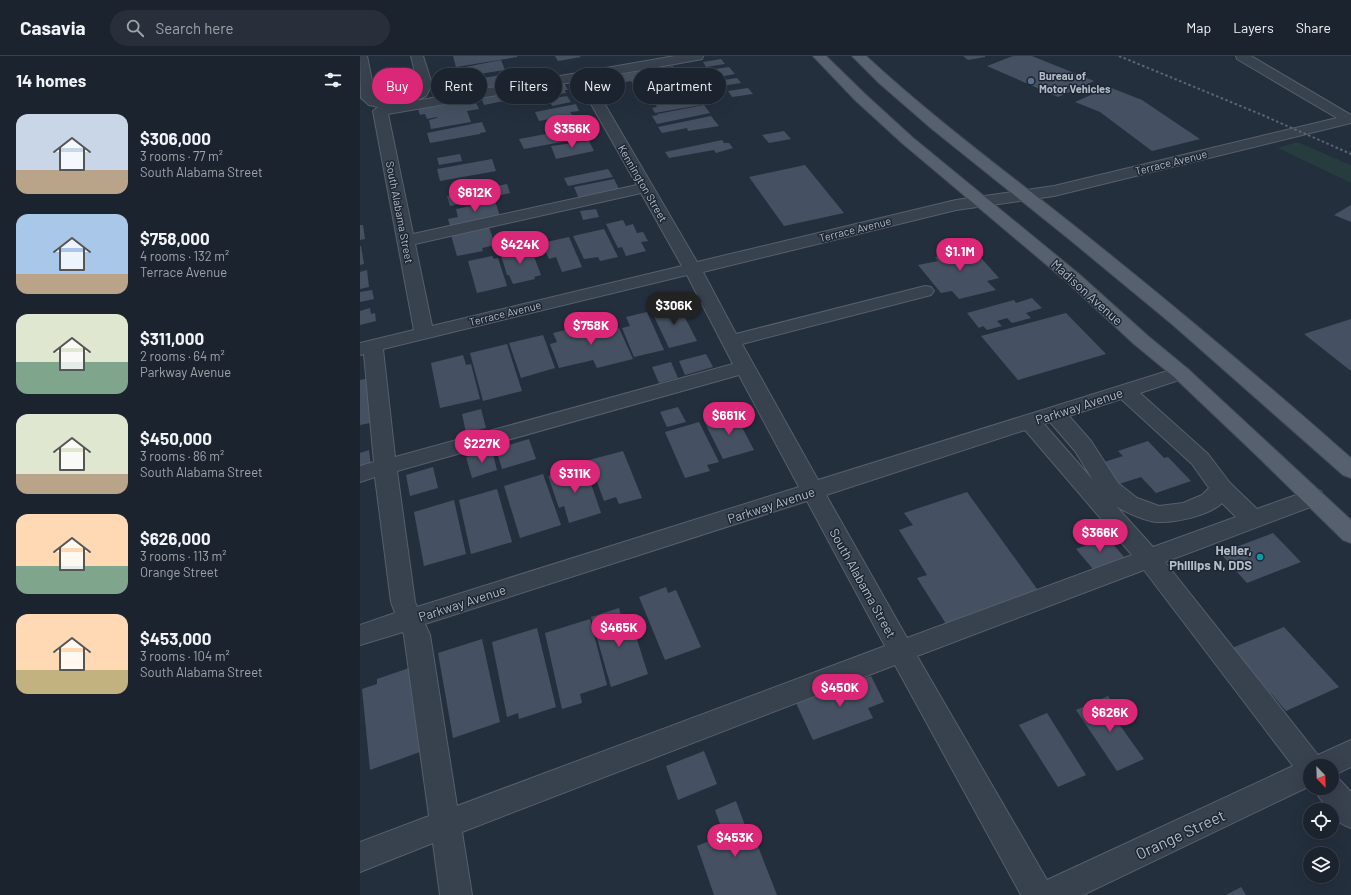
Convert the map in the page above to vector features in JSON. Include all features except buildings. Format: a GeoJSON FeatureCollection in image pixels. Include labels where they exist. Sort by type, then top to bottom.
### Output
{"type":"FeatureCollection","features":[{"type":"Feature","properties":{"kind":"main road","name":"Madison Avenue"},"geometry":{"type":"LineString","coordinates":[[819,56],[895,129],[1072,278],[1141,340],[1181,373],[1262,448],[1351,534]]}},
{"type":"Feature","properties":{"kind":"main road"},"geometry":{"type":"LineString","coordinates":[[858,56],[946,134],[1130,280],[1252,382],[1351,470]]}},
{"type":"Feature","properties":{"kind":"street"},"geometry":{"type":"LineString","coordinates":[[360,56],[368,98],[372,101]]}},
{"type":"Feature","properties":{"kind":"street"},"geometry":{"type":"LineString","coordinates":[[417,56],[420,68]]}},
{"type":"Feature","properties":{"kind":"street"},"geometry":{"type":"LineString","coordinates":[[617,68],[652,60],[697,56]]}},
{"type":"Feature","properties":{"kind":"street"},"geometry":{"type":"LineString","coordinates":[[1242,56],[1350,119]]}},
{"type":"Feature","properties":{"kind":"street"},"geometry":{"type":"LineString","coordinates":[[423,77],[425,84],[423,88]]}},
{"type":"Feature","properties":{"kind":"street"},"geometry":{"type":"LineString","coordinates":[[380,111],[570,78]]}},
{"type":"Feature","properties":{"kind":"street"},"geometry":{"type":"LineString","coordinates":[[380,111],[398,104]]}},
{"type":"Feature","properties":{"kind":"street","name":"Kennington Street"},"geometry":{"type":"LineString","coordinates":[[598,104],[692,268]]}},
{"type":"Feature","properties":{"kind":"street","name":"South Alabama Street"},"geometry":{"type":"LineString","coordinates":[[380,111],[424,333]]}},
{"type":"Feature","properties":{"kind":"street","name":"Terrace Avenue"},"geometry":{"type":"LineString","coordinates":[[366,348],[948,207],[1054,191],[1350,119]]}},
{"type":"Feature","properties":{"kind":"street"},"geometry":{"type":"LineString","coordinates":[[406,241],[625,193],[646,187]]}},
{"type":"Feature","properties":{"kind":"street","name":"South Alabama Street"},"geometry":{"type":"LineString","coordinates":[[692,268],[730,341],[901,651],[1038,895]]}},
{"type":"Feature","properties":{"kind":"street"},"geometry":{"type":"LineString","coordinates":[[730,341],[925,291]]}},
{"type":"Feature","properties":{"kind":"street"},"geometry":{"type":"LineString","coordinates":[[366,348],[385,467],[403,602],[411,619],[416,635],[456,895]]}},
{"type":"Feature","properties":{"kind":"street"},"geometry":{"type":"LineString","coordinates":[[360,474],[745,367]]}},
{"type":"Feature","properties":{"kind":"street","name":"Parkway Avenue"},"geometry":{"type":"LineString","coordinates":[[360,635],[1181,373]]}},
{"type":"Feature","properties":{"kind":"street"},"geometry":{"type":"LineString","coordinates":[[1125,391],[1200,459],[1222,497],[1253,520]]}},
{"type":"Feature","properties":{"kind":"street"},"geometry":{"type":"LineString","coordinates":[[1055,414],[1083,446],[1110,489],[1129,504],[1158,514],[1186,511],[1222,497]]}},
{"type":"Feature","properties":{"kind":"street"},"geometry":{"type":"LineString","coordinates":[[1030,422],[1148,558],[1305,759]]}},
{"type":"Feature","properties":{"kind":"street"},"geometry":{"type":"LineString","coordinates":[[360,857],[901,651],[1313,497]]}},
{"type":"Feature","properties":{"kind":"street"},"geometry":{"type":"LineString","coordinates":[[1338,759],[1351,753]]}},
{"type":"Feature","properties":{"kind":"street","name":"Orange Street"},"geometry":{"type":"LineString","coordinates":[[1050,895],[1303,775]]}},
{"type":"Feature","properties":{"kind":"street"},"geometry":{"type":"LineString","coordinates":[[1334,795],[1351,814]]}},
{"type":"Feature","properties":{"kind":"green space"},"geometry":{"type":"Polygon","coordinates":[[[1297,142],[1351,165],[1351,183],[1278,148],[1297,142]]]}},
{"type":"Feature","properties":{"kind":"railway"},"geometry":{"type":"LineString","coordinates":[[1119,56],[1260,114],[1351,154]]}},
{"type":"Feature","properties":{"kind":"place","name":"Bureau of Motor Vehicles"},"geometry":{"type":"Point","coordinates":[1031,81]}},
{"type":"Feature","properties":{"kind":"place","name":"Heller, Phillips N, DDS"},"geometry":{"type":"Point","coordinates":[1260,557]}}]}
